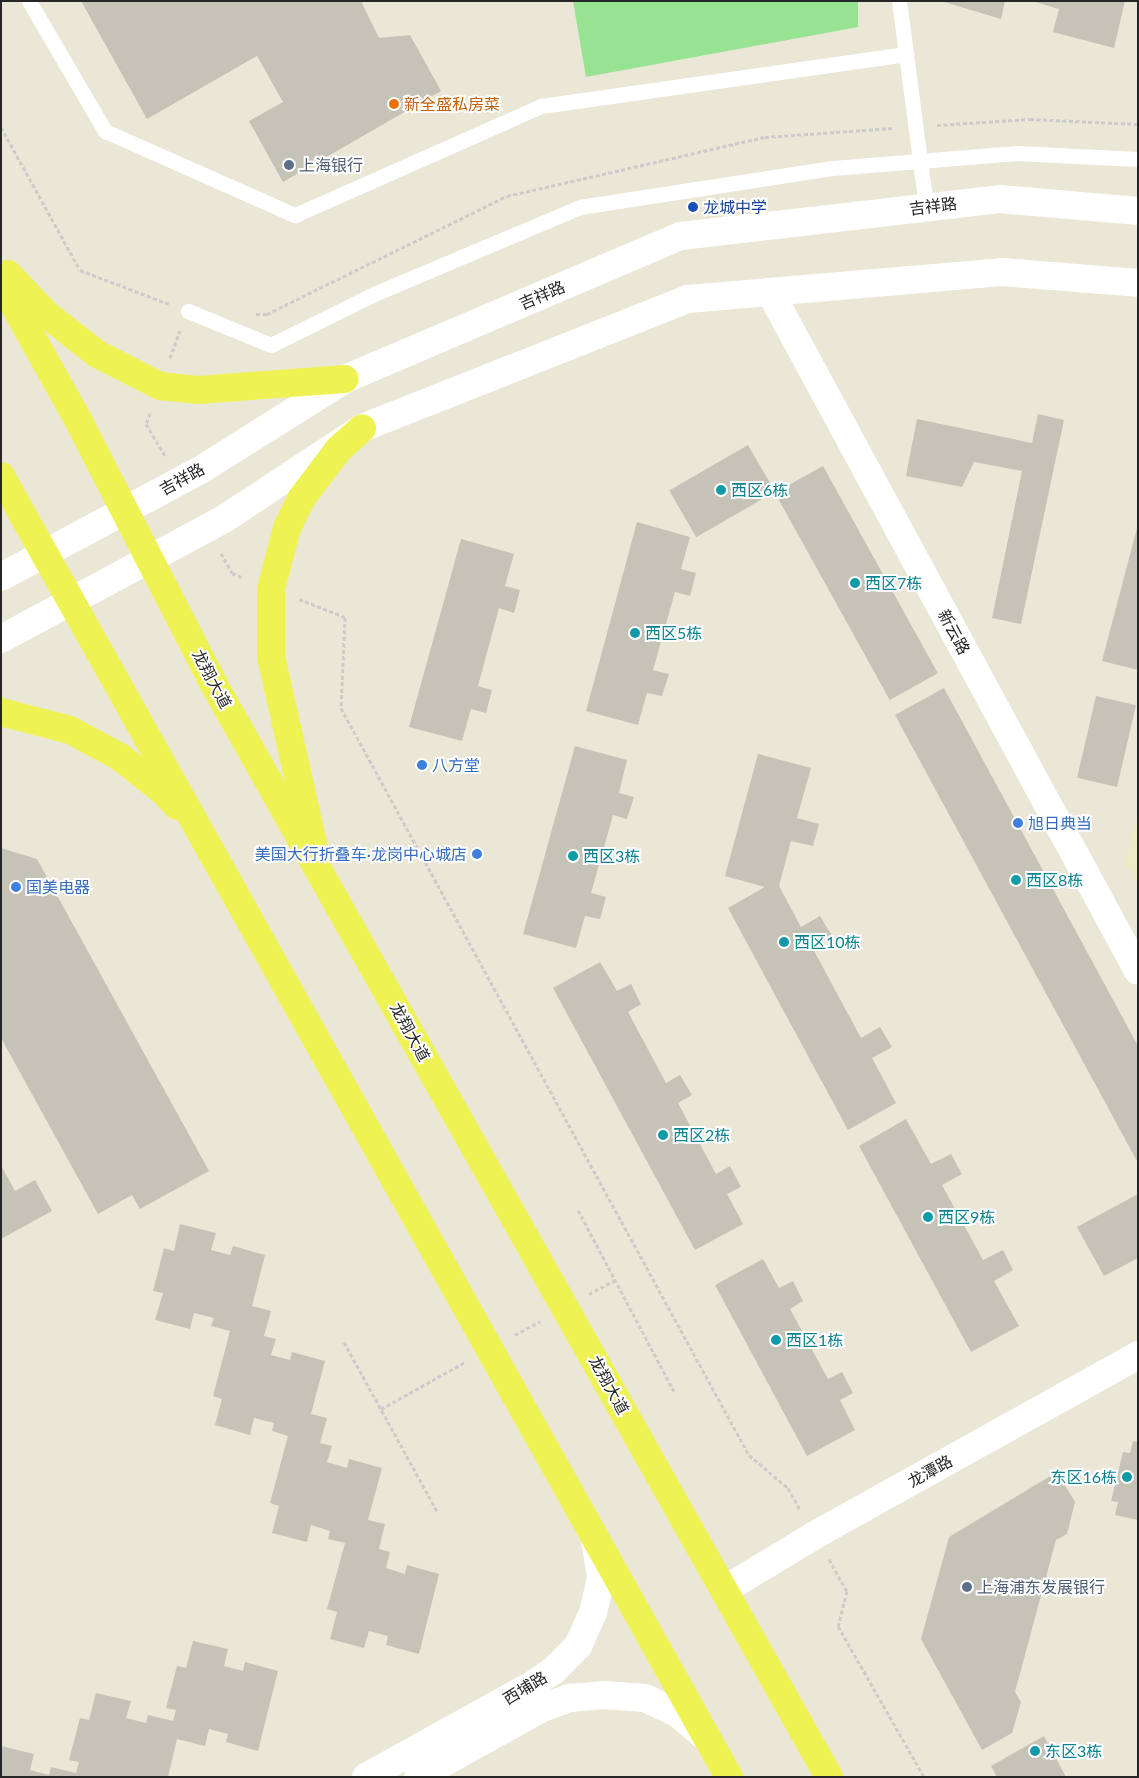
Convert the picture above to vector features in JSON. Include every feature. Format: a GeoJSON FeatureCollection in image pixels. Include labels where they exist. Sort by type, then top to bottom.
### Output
{"type":"FeatureCollection","features":[{"type":"Feature","properties":{"kind":"main road","name":"吉祥路"},"geometry":{"type":"LineString","coordinates":[[1,577],[180,482],[345,379],[681,236],[1000,199],[1138,211]]}},
{"type":"Feature","properties":{"kind":"main road"},"geometry":{"type":"LineString","coordinates":[[1,268],[46,314],[98,354],[160,386],[198,390],[345,379]]}},
{"type":"Feature","properties":{"kind":"main road"},"geometry":{"type":"LineString","coordinates":[[1,639],[207,528],[362,428],[688,300],[1002,272],[1138,283]]}},
{"type":"Feature","properties":{"kind":"main road","name":"龙翔大道"},"geometry":{"type":"LineString","coordinates":[[1,282],[125,511],[212,681],[829,1777]]}},
{"type":"Feature","properties":{"kind":"main road","name":"新云路"},"geometry":{"type":"LineString","coordinates":[[770,292],[1138,971]]}},
{"type":"Feature","properties":{"kind":"main road"},"geometry":{"type":"LineString","coordinates":[[319,871],[271,657],[271,589],[287,528],[301,499],[339,449],[362,428]]}},
{"type":"Feature","properties":{"kind":"main road"},"geometry":{"type":"LineString","coordinates":[[1,476],[729,1777]]}},
{"type":"Feature","properties":{"kind":"main road"},"geometry":{"type":"LineString","coordinates":[[1,712],[70,730],[120,757],[164,792],[202,834]]}},
{"type":"Feature","properties":{"kind":"main road","name":"龙潭路"},"geometry":{"type":"LineString","coordinates":[[724,1590],[815,1535],[1138,1355]]}},
{"type":"Feature","properties":{"kind":"main road","name":"西埔路"},"geometry":{"type":"LineString","coordinates":[[366,1777],[532,1685],[554,1670],[578,1646],[594,1613],[601,1576],[595,1537]]}},
{"type":"Feature","properties":{"kind":"main road","name":"西埔路"},"geometry":{"type":"LineString","coordinates":[[418,1777],[542,1708],[570,1698],[603,1694],[645,1698],[677,1713],[708,1738]]}},
{"type":"Feature","properties":{"kind":"lane"},"geometry":{"type":"LineString","coordinates":[[29,1],[105,131],[295,215],[541,106],[906,54]]}},
{"type":"Feature","properties":{"kind":"lane"},"geometry":{"type":"LineString","coordinates":[[899,1],[926,207]]}},
{"type":"Feature","properties":{"kind":"lane"},"geometry":{"type":"LineString","coordinates":[[188,311],[271,345],[374,294],[580,208],[833,168],[1016,153],[1138,159]]}},
{"type":"Feature","properties":{"kind":"path"},"geometry":{"type":"LineString","coordinates":[[1,127],[80,270],[188,311],[146,424],[180,482]]}},
{"type":"Feature","properties":{"kind":"path"},"geometry":{"type":"LineString","coordinates":[[207,528],[232,573],[345,616],[341,708],[748,1455],[788,1488],[847,1591],[838,1626],[924,1777]]}},
{"type":"Feature","properties":{"kind":"path"},"geometry":{"type":"LineString","coordinates":[[578,1210],[674,1391]]}},
{"type":"Feature","properties":{"kind":"path"},"geometry":{"type":"LineString","coordinates":[[344,1342],[438,1513]]}},
{"type":"Feature","properties":{"kind":"shaded area"},"geometry":{"type":"Polygon","coordinates":[[[1138,811],[1138,886],[1125,862],[1138,811]]]}},
{"type":"Feature","properties":{"kind":"green space"},"geometry":{"type":"Polygon","coordinates":[[[573,1],[858,1],[858,27],[586,77],[573,1]]]}},
{"type":"Feature","properties":{"kind":"building"},"geometry":{"type":"Polygon","coordinates":[[[81,1],[361,1],[379,38],[410,35],[441,91],[283,182],[249,121],[283,102],[257,56],[147,119],[81,1]]]}},
{"type":"Feature","properties":{"kind":"building"},"geometry":{"type":"Polygon","coordinates":[[[941,1],[1005,1],[1001,19],[941,1]]]}},
{"type":"Feature","properties":{"kind":"building"},"geometry":{"type":"Polygon","coordinates":[[[1032,1],[1125,1],[1114,48],[1053,32],[1059,9],[1032,1]]]}},
{"type":"Feature","properties":{"kind":"building"},"geometry":{"type":"Polygon","coordinates":[[[1038,414],[1064,420],[1021,624],[992,618],[1022,471],[974,462],[962,487],[906,476],[917,419],[1032,443],[1038,414]]]}},
{"type":"Feature","properties":{"kind":"building","name":"西区6栋"},"geometry":{"type":"Polygon","coordinates":[[[748,445],[775,492],[696,537],[669,490],[748,445]]]}},
{"type":"Feature","properties":{"kind":"building","name":"西区7栋"},"geometry":{"type":"Polygon","coordinates":[[[823,466],[938,673],[890,700],[775,493],[823,466]]]}},
{"type":"Feature","properties":{"kind":"building","name":"西区5栋"},"geometry":{"type":"Polygon","coordinates":[[[637,522],[690,537],[681,569],[696,573],[690,596],[675,592],[653,670],[669,674],[662,696],[647,693],[638,725],[586,711],[637,522]]]}},
{"type":"Feature","properties":{"kind":"building"},"geometry":{"type":"Polygon","coordinates":[[[1138,528],[1138,670],[1102,661],[1138,528]]]}},
{"type":"Feature","properties":{"kind":"building"},"geometry":{"type":"Polygon","coordinates":[[[461,539],[514,554],[505,586],[520,590],[514,613],[499,608],[478,686],[492,690],[486,713],[471,709],[462,741],[409,727],[461,539]]]}},
{"type":"Feature","properties":{"kind":"building","name":"西区8栋"},"geometry":{"type":"Polygon","coordinates":[[[944,688],[1138,1046],[1138,1163],[895,715],[944,688]]]}},
{"type":"Feature","properties":{"kind":"building"},"geometry":{"type":"Polygon","coordinates":[[[1096,696],[1136,705],[1117,787],[1077,778],[1096,696]]]}},
{"type":"Feature","properties":{"kind":"building","name":"西区3栋"},"geometry":{"type":"Polygon","coordinates":[[[575,746],[627,760],[619,793],[634,797],[627,819],[613,815],[591,893],[606,897],[600,919],[585,916],[576,948],[523,934],[575,746]]]}},
{"type":"Feature","properties":{"kind":"building","name":"西区10栋"},"geometry":{"type":"Polygon","coordinates":[[[758,754],[811,768],[797,818],[819,824],[813,846],[791,841],[779,886],[801,927],[820,916],[832,936],[812,947],[861,1038],[880,1027],[892,1047],[872,1058],[896,1103],[848,1130],[728,908],[765,887],[725,876],[758,754]]]}},
{"type":"Feature","properties":{"kind":"building"},"geometry":{"type":"Polygon","coordinates":[[[1,848],[37,859],[209,1171],[140,1209],[132,1195],[98,1214],[1,1038],[1,848]]]}},
{"type":"Feature","properties":{"kind":"building","name":"西区2栋"},"geometry":{"type":"Polygon","coordinates":[[[600,962],[617,991],[631,984],[641,1004],[628,1012],[666,1083],[680,1075],[692,1095],[678,1103],[716,1174],[730,1166],[741,1187],[727,1194],[743,1224],[695,1250],[553,988],[600,962]]]}},
{"type":"Feature","properties":{"kind":"building","name":"西区9栋"},"geometry":{"type":"Polygon","coordinates":[[[906,1119],[931,1164],[951,1154],[962,1174],[942,1185],[983,1260],[1003,1250],[1013,1270],[994,1281],[1019,1326],[971,1352],[859,1146],[906,1119]]]}},
{"type":"Feature","properties":{"kind":"building"},"geometry":{"type":"Polygon","coordinates":[[[1,1165],[15,1191],[35,1180],[52,1211],[1,1239],[1,1165]]]}},
{"type":"Feature","properties":{"kind":"building"},"geometry":{"type":"Polygon","coordinates":[[[1138,1194],[1138,1258],[1104,1276],[1077,1227],[1138,1194]]]}},
{"type":"Feature","properties":{"kind":"building"},"geometry":{"type":"Polygon","coordinates":[[[180,1224],[216,1233],[211,1250],[230,1255],[233,1246],[265,1255],[252,1306],[271,1311],[264,1336],[276,1339],[271,1355],[290,1360],[292,1352],[325,1361],[311,1414],[327,1418],[320,1443],[332,1446],[327,1462],[347,1468],[349,1459],[382,1468],[368,1520],[385,1524],[379,1549],[390,1552],[386,1568],[405,1574],[407,1565],[439,1574],[419,1654],[386,1645],[388,1636],[369,1631],[364,1648],[330,1639],[337,1612],[327,1609],[345,1543],[328,1539],[330,1531],[311,1525],[307,1542],[272,1533],[279,1506],[270,1503],[288,1436],[272,1431],[274,1423],[254,1418],[250,1435],[215,1425],[222,1399],[213,1396],[230,1331],[211,1326],[214,1318],[194,1313],[190,1329],[155,1320],[163,1293],[153,1291],[164,1248],[174,1251],[180,1224]]]}},
{"type":"Feature","properties":{"kind":"building","name":"西区1栋"},"geometry":{"type":"Polygon","coordinates":[[[763,1259],[779,1288],[793,1281],[803,1301],[790,1309],[828,1379],[842,1372],[853,1393],[840,1400],[855,1430],[807,1456],[715,1285],[763,1259]]]}},
{"type":"Feature","properties":{"kind":"building","name":"东区16栋"},"geometry":{"type":"Polygon","coordinates":[[[1133,1441],[1138,1442],[1138,1520],[1115,1515],[1118,1502],[1111,1501],[1123,1452],[1130,1453],[1133,1441]]]}},
{"type":"Feature","properties":{"kind":"building"},"geometry":{"type":"Polygon","coordinates":[[[1057,1472],[1075,1502],[1067,1534],[1056,1540],[1015,1692],[1021,1702],[1012,1733],[982,1750],[921,1639],[949,1537],[1057,1472]]]}},
{"type":"Feature","properties":{"kind":"building"},"geometry":{"type":"Polygon","coordinates":[[[193,1641],[228,1649],[224,1666],[243,1671],[245,1662],[278,1671],[258,1751],[226,1742],[228,1734],[209,1729],[205,1746],[177,1739],[168,1777],[1,1777],[1,1746],[34,1754],[30,1770],[49,1775],[51,1767],[76,1773],[79,1762],[69,1760],[80,1718],[89,1720],[96,1693],[131,1701],[126,1718],[146,1723],[148,1715],[173,1721],[176,1710],[166,1708],[177,1666],[186,1668],[193,1641]]]}},
{"type":"Feature","properties":{"kind":"building","name":"东区3栋"},"geometry":{"type":"Polygon","coordinates":[[[1044,1736],[1066,1777],[997,1777],[991,1766],[1044,1736]]]}},
{"type":"Feature","properties":{"kind":"place","name":"新全盛私房菜"},"geometry":{"type":"Point","coordinates":[394,104]}},
{"type":"Feature","properties":{"kind":"place","name":"上海银行"},"geometry":{"type":"Point","coordinates":[289,165]}},
{"type":"Feature","properties":{"kind":"place","name":"龙城中学"},"geometry":{"type":"Point","coordinates":[693,207]}},
{"type":"Feature","properties":{"kind":"place","name":"西区6栋"},"geometry":{"type":"Point","coordinates":[721,490]}},
{"type":"Feature","properties":{"kind":"place","name":"西区7栋"},"geometry":{"type":"Point","coordinates":[855,583]}},
{"type":"Feature","properties":{"kind":"place","name":"西区5栋"},"geometry":{"type":"Point","coordinates":[635,633]}},
{"type":"Feature","properties":{"kind":"place","name":"八方堂"},"geometry":{"type":"Point","coordinates":[422,765]}},
{"type":"Feature","properties":{"kind":"place","name":"旭日典当"},"geometry":{"type":"Point","coordinates":[1018,823]}},
{"type":"Feature","properties":{"kind":"place","name":"美国大行折叠车·龙岗中心城店"},"geometry":{"type":"Point","coordinates":[477,854]}},
{"type":"Feature","properties":{"kind":"place","name":"西区3栋"},"geometry":{"type":"Point","coordinates":[573,856]}},
{"type":"Feature","properties":{"kind":"place","name":"西区8栋"},"geometry":{"type":"Point","coordinates":[1016,880]}},
{"type":"Feature","properties":{"kind":"place","name":"国美电器"},"geometry":{"type":"Point","coordinates":[16,887]}},
{"type":"Feature","properties":{"kind":"place","name":"西区10栋"},"geometry":{"type":"Point","coordinates":[784,942]}},
{"type":"Feature","properties":{"kind":"place","name":"西区2栋"},"geometry":{"type":"Point","coordinates":[663,1135]}},
{"type":"Feature","properties":{"kind":"place","name":"西区9栋"},"geometry":{"type":"Point","coordinates":[928,1217]}},
{"type":"Feature","properties":{"kind":"place","name":"西区1栋"},"geometry":{"type":"Point","coordinates":[776,1340]}},
{"type":"Feature","properties":{"kind":"place","name":"东区16栋"},"geometry":{"type":"Point","coordinates":[1127,1477]}},
{"type":"Feature","properties":{"kind":"place","name":"上海浦东发展银行"},"geometry":{"type":"Point","coordinates":[967,1587]}},
{"type":"Feature","properties":{"kind":"place","name":"东区3栋"},"geometry":{"type":"Point","coordinates":[1035,1751]}}]}
